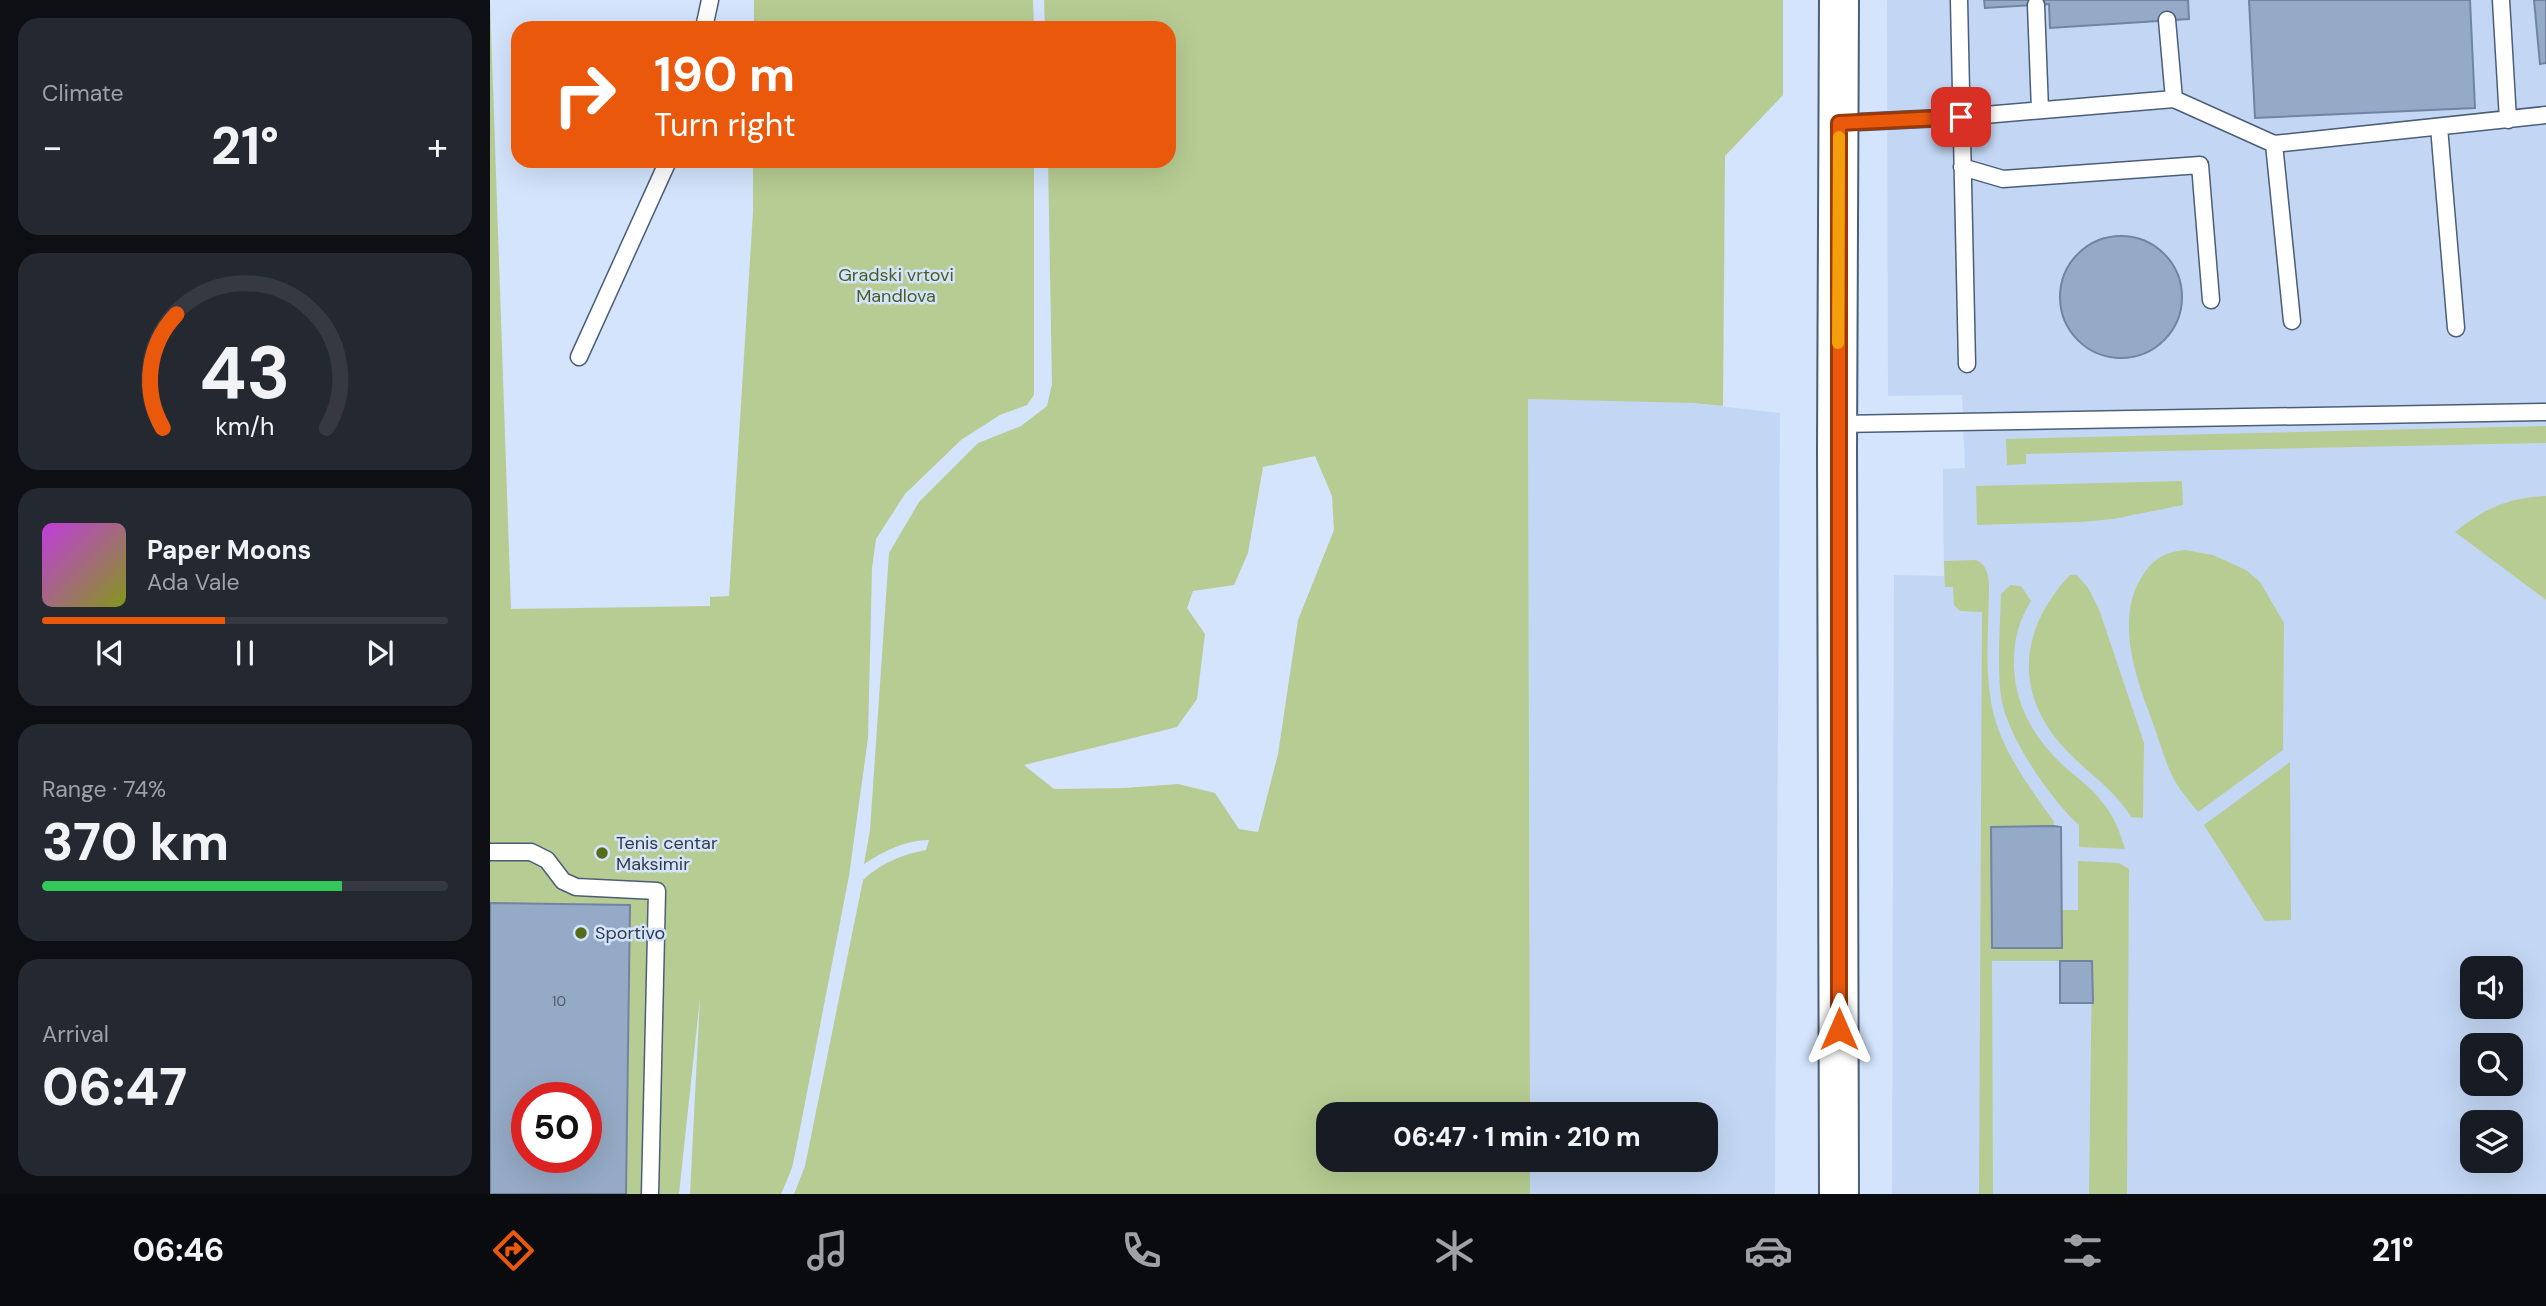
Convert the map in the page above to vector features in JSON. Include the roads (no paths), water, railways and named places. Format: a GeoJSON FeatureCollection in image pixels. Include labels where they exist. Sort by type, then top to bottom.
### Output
{"type":"FeatureCollection","features":[{"type":"Feature","properties":{"kind":"main road"},"geometry":{"type":"LineString","coordinates":[[1839,0],[1839,1194]]}},
{"type":"Feature","properties":{"kind":"lane"},"geometry":{"type":"LineString","coordinates":[[706,21],[710,0]]}},
{"type":"Feature","properties":{"kind":"lane"},"geometry":{"type":"LineString","coordinates":[[1959,0],[1968,364]]}},
{"type":"Feature","properties":{"kind":"lane"},"geometry":{"type":"LineString","coordinates":[[2501,0],[2508,120]]}},
{"type":"Feature","properties":{"kind":"lane"},"geometry":{"type":"LineString","coordinates":[[2036,5],[2040,110]]}},
{"type":"Feature","properties":{"kind":"lane"},"geometry":{"type":"LineString","coordinates":[[2167,20],[2174,99]]}},
{"type":"Feature","properties":{"kind":"lane"},"geometry":{"type":"LineString","coordinates":[[1839,123],[1961,117],[2174,99],[2274,144],[2546,115]]}},
{"type":"Feature","properties":{"kind":"lane"},"geometry":{"type":"LineString","coordinates":[[2439,127],[2456,328]]}},
{"type":"Feature","properties":{"kind":"lane"},"geometry":{"type":"LineString","coordinates":[[2274,144],[2292,321]]}},
{"type":"Feature","properties":{"kind":"lane"},"geometry":{"type":"LineString","coordinates":[[1962,167],[2003,179],[2200,165],[2211,300]]}},
{"type":"Feature","properties":{"kind":"lane"},"geometry":{"type":"LineString","coordinates":[[579,357],[665,168]]}},
{"type":"Feature","properties":{"kind":"lane"},"geometry":{"type":"LineString","coordinates":[[1838,424],[2546,412]]}},
{"type":"Feature","properties":{"kind":"lane"},"geometry":{"type":"LineString","coordinates":[[490,852],[531,852],[547,860],[563,881],[576,887],[657,891],[649,1194]]}},
{"type":"Feature","properties":{"kind":"place","name":"Tenis centar Maksimir"},"geometry":{"type":"Point","coordinates":[602,853]}},
{"type":"Feature","properties":{"kind":"place","name":"Sportivo"},"geometry":{"type":"Point","coordinates":[581,933]}},
{"type":"Feature","properties":{"kind":"park label","name":"Gradski vrtovi Mandlova"},"geometry":{"type":"Point","coordinates":[896,285]}}]}
